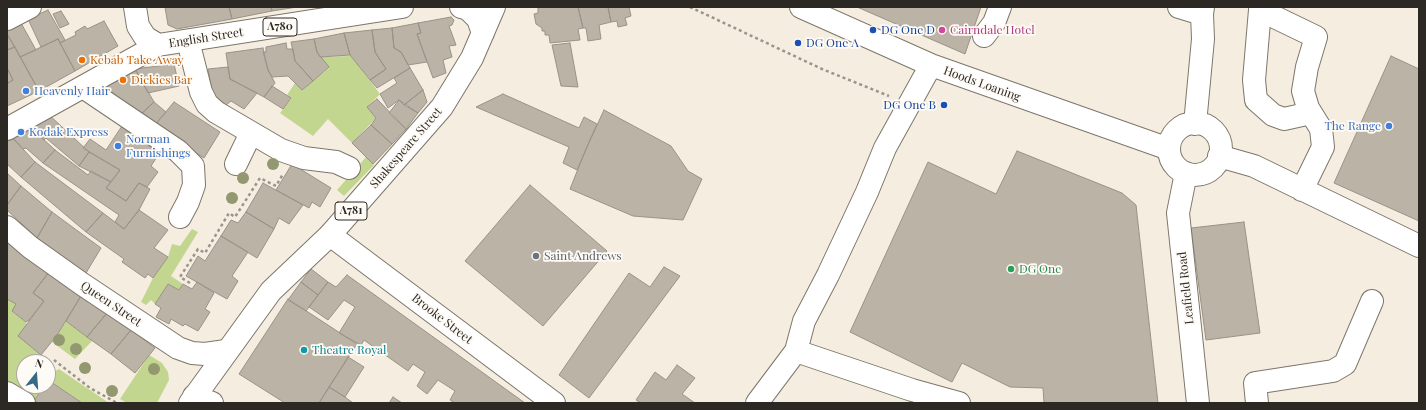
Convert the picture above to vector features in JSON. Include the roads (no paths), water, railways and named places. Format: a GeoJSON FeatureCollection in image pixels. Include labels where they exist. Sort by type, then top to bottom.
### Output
{"type":"FeatureCollection","features":[{"type":"Feature","properties":{"kind":"street"},"geometry":{"type":"LineString","coordinates":[[7,19],[30,7]]}},
{"type":"Feature","properties":{"kind":"street"},"geometry":{"type":"LineString","coordinates":[[135,7],[138,26],[141,32],[145,37],[158,45]]}},
{"type":"Feature","properties":{"kind":"street","name":"English Street"},"geometry":{"type":"LineString","coordinates":[[7,130],[158,45],[188,42],[380,9],[402,7]]}},
{"type":"Feature","properties":{"kind":"street"},"geometry":{"type":"LineString","coordinates":[[461,7],[468,9],[478,19],[483,33]]}},
{"type":"Feature","properties":{"kind":"street","name":"Shakespeare Street"},"geometry":{"type":"LineString","coordinates":[[199,401],[226,351],[270,291],[330,235],[442,107],[472,58],[494,7]]}},
{"type":"Feature","properties":{"kind":"street","name":"Hoods Loaning"},"geometry":{"type":"LineString","coordinates":[[801,7],[931,65],[1169,148]]}},
{"type":"Feature","properties":{"kind":"street"},"geometry":{"type":"LineString","coordinates":[[984,36],[994,23],[1000,7]]}},
{"type":"Feature","properties":{"kind":"street"},"geometry":{"type":"LineString","coordinates":[[1179,7],[1202,10],[1203,39],[1195,124]]}},
{"type":"Feature","properties":{"kind":"street"},"geometry":{"type":"LineString","coordinates":[[1302,190],[1323,147],[1321,129],[1311,113],[1303,91],[1307,67],[1316,37],[1260,10],[1254,80],[1256,100],[1273,115],[1284,119],[1311,113]]}},
{"type":"Feature","properties":{"kind":"street"},"geometry":{"type":"LineString","coordinates":[[188,42],[201,92],[206,104],[216,112],[281,150],[304,158],[336,162],[349,168]]}},
{"type":"Feature","properties":{"kind":"street"},"geometry":{"type":"LineString","coordinates":[[757,403],[796,351],[804,321],[828,275],[867,192],[884,148],[931,65]]}},
{"type":"Feature","properties":{"kind":"street"},"geometry":{"type":"LineString","coordinates":[[83,87],[178,151],[193,166],[194,185],[180,218]]}},
{"type":"Feature","properties":{"kind":"street"},"geometry":{"type":"LineString","coordinates":[[1187,124],[1203,125],[1215,134],[1219,141],[1219,156],[1216,164],[1206,172],[1194,175],[1186,174],[1173,164],[1169,148],[1170,141],[1180,128],[1187,124]]}},
{"type":"Feature","properties":{"kind":"street"},"geometry":{"type":"LineString","coordinates":[[236,164],[251,133]]}},
{"type":"Feature","properties":{"kind":"street"},"geometry":{"type":"LineString","coordinates":[[1219,156],[1254,166],[1419,246]]}},
{"type":"Feature","properties":{"kind":"street","name":"Leafield Road"},"geometry":{"type":"LineString","coordinates":[[1186,174],[1178,213],[1198,403]]}},
{"type":"Feature","properties":{"kind":"street","name":"Queen Street"},"geometry":{"type":"LineString","coordinates":[[7,227],[30,247],[82,284],[178,348],[192,353],[205,354],[226,351]]}},
{"type":"Feature","properties":{"kind":"street","name":"Brooke Street"},"geometry":{"type":"LineString","coordinates":[[330,235],[554,403]]}},
{"type":"Feature","properties":{"kind":"street"},"geometry":{"type":"LineString","coordinates":[[1257,403],[1255,383],[1333,371],[1345,364],[1372,301]]}},
{"type":"Feature","properties":{"kind":"street"},"geometry":{"type":"LineString","coordinates":[[796,351],[912,390],[959,403]]}},
{"type":"Feature","properties":{"kind":"street"},"geometry":{"type":"LineString","coordinates":[[7,393],[24,403]]}},
{"type":"Feature","properties":{"kind":"place","name":"DG One D"},"geometry":{"type":"Point","coordinates":[873,30]}},
{"type":"Feature","properties":{"kind":"place","name":"Cairndale Hotel"},"geometry":{"type":"Point","coordinates":[942,30]}},
{"type":"Feature","properties":{"kind":"place","name":"DG One A"},"geometry":{"type":"Point","coordinates":[798,43]}},
{"type":"Feature","properties":{"kind":"place","name":"Kebab Take Away"},"geometry":{"type":"Point","coordinates":[82,60]}},
{"type":"Feature","properties":{"kind":"place","name":"Dickies Bar"},"geometry":{"type":"Point","coordinates":[123,80]}},
{"type":"Feature","properties":{"kind":"place","name":"Heavenly Hair"},"geometry":{"type":"Point","coordinates":[26,91]}},
{"type":"Feature","properties":{"kind":"place","name":"DG One B"},"geometry":{"type":"Point","coordinates":[944,105]}},
{"type":"Feature","properties":{"kind":"place","name":"The Range"},"geometry":{"type":"Point","coordinates":[1389,126]}},
{"type":"Feature","properties":{"kind":"place","name":"Kodak Express"},"geometry":{"type":"Point","coordinates":[21,132]}},
{"type":"Feature","properties":{"kind":"place","name":"Norman Furnishings"},"geometry":{"type":"Point","coordinates":[118,146]}},
{"type":"Feature","properties":{"kind":"place","name":"Saint Andrews"},"geometry":{"type":"Point","coordinates":[536,256]}},
{"type":"Feature","properties":{"kind":"place","name":"DG One"},"geometry":{"type":"Point","coordinates":[1011,269]}},
{"type":"Feature","properties":{"kind":"place","name":"Theatre Royal"},"geometry":{"type":"Point","coordinates":[304,350]}}]}
